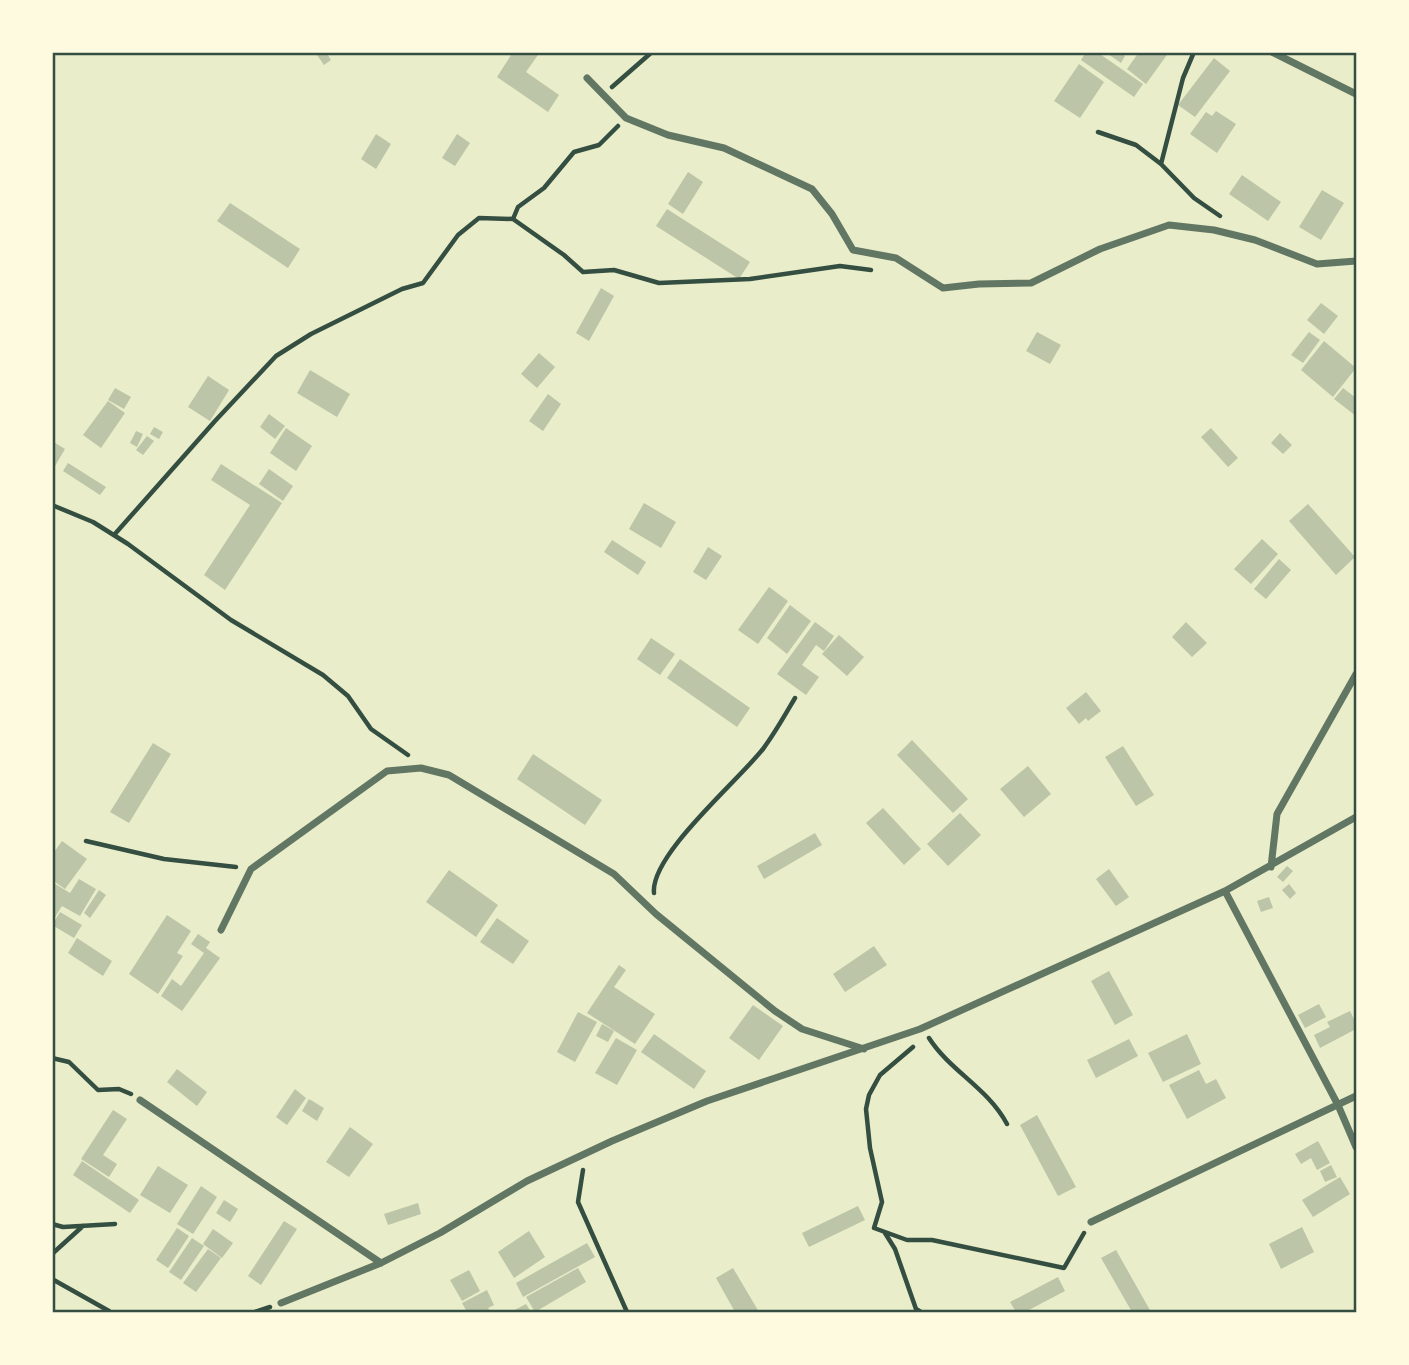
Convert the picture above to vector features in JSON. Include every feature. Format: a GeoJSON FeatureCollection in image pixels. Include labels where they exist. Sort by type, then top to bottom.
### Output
{"type":"FeatureCollection","features":[{"type":"Feature","properties":{"kind":"street"},"geometry":{"type":"LineString","coordinates":[[1272,52],[1356,94]]}},
{"type":"Feature","properties":{"kind":"street"},"geometry":{"type":"LineString","coordinates":[[586,78],[626,118],[668,135],[724,148],[813,189],[832,214],[853,250],[896,258],[943,288],[1031,283],[1100,249],[1169,225],[1214,230],[1255,240],[1317,264],[1354,261],[1356,252]]}},
{"type":"Feature","properties":{"kind":"street"},"geometry":{"type":"LineString","coordinates":[[1271,867],[1277,814],[1356,674]]}},
{"type":"Feature","properties":{"kind":"street"},"geometry":{"type":"LineString","coordinates":[[221,930],[251,869],[387,771],[421,768],[449,775],[614,874],[656,914],[775,1011],[802,1029],[865,1049]]}},
{"type":"Feature","properties":{"kind":"street"},"geometry":{"type":"LineString","coordinates":[[281,1303],[381,1263],[440,1233],[527,1181],[612,1141],[707,1101],[920,1029],[1225,891],[1356,817]]}},
{"type":"Feature","properties":{"kind":"street"},"geometry":{"type":"LineString","coordinates":[[1225,891],[1338,1105],[1356,1147]]}},
{"type":"Feature","properties":{"kind":"street"},"geometry":{"type":"LineString","coordinates":[[1091,1223],[1356,1096]]}},
{"type":"Feature","properties":{"kind":"street"},"geometry":{"type":"LineString","coordinates":[[140,1100],[381,1263]]}},
{"type":"Feature","properties":{"kind":"path"},"geometry":{"type":"LineString","coordinates":[[603,94],[652,52]]}},
{"type":"Feature","properties":{"kind":"path"},"geometry":{"type":"LineString","coordinates":[[1161,164],[1183,78],[1194,52]]}},
{"type":"Feature","properties":{"kind":"path"},"geometry":{"type":"LineString","coordinates":[[513,219],[518,207],[544,188],[574,152],[599,145],[626,118]]}},
{"type":"Feature","properties":{"kind":"path"},"geometry":{"type":"LineString","coordinates":[[1098,132],[1136,145],[1161,164],[1194,198],[1225,219]]}},
{"type":"Feature","properties":{"kind":"path"},"geometry":{"type":"LineString","coordinates":[[114,535],[276,356],[311,334],[402,289],[423,283],[458,235],[479,218],[513,219],[583,272],[614,270],[659,283],[750,279],[840,266],[878,271]]}},
{"type":"Feature","properties":{"kind":"path"},"geometry":{"type":"LineString","coordinates":[[52,505],[93,522],[114,535],[231,620],[323,675],[348,696],[371,729],[415,760],[421,768]]}},
{"type":"Feature","properties":{"kind":"path"},"geometry":{"type":"LineString","coordinates":[[656,914],[653,885],[663,863],[693,824],[763,749],[795,698]]}},
{"type":"Feature","properties":{"kind":"path"},"geometry":{"type":"LineString","coordinates":[[86,841],[164,859],[251,869]]}},
{"type":"Feature","properties":{"kind":"path"},"geometry":{"type":"LineString","coordinates":[[923,1028],[950,1065],[999,1109],[1007,1124]]}},
{"type":"Feature","properties":{"kind":"path"},"geometry":{"type":"LineString","coordinates":[[921,1039],[880,1075],[868,1102],[870,1147],[882,1202],[874,1228],[907,1240],[932,1240],[1064,1269],[1091,1223]]}},
{"type":"Feature","properties":{"kind":"path"},"geometry":{"type":"LineString","coordinates":[[52,1058],[69,1062],[98,1090],[119,1089],[140,1100]]}},
{"type":"Feature","properties":{"kind":"path"},"geometry":{"type":"LineString","coordinates":[[583,1168],[578,1202],[627,1312]]}},
{"type":"Feature","properties":{"kind":"path"},"geometry":{"type":"LineString","coordinates":[[52,1224],[115,1224]]}},
{"type":"Feature","properties":{"kind":"path"},"geometry":{"type":"LineString","coordinates":[[52,1254],[83,1226]]}},
{"type":"Feature","properties":{"kind":"path"},"geometry":{"type":"LineString","coordinates":[[884,1233],[895,1250],[916,1309],[920,1312]]}},
{"type":"Feature","properties":{"kind":"path"},"geometry":{"type":"LineString","coordinates":[[52,1279],[109,1311]]}},
{"type":"Feature","properties":{"kind":"building"},"geometry":{"type":"Polygon","coordinates":[[[326,52],[331,60],[324,65],[317,55],[326,52]]]}},
{"type":"Feature","properties":{"kind":"building"},"geometry":{"type":"Polygon","coordinates":[[[513,52],[540,52],[526,72],[559,95],[548,112],[497,77],[513,52]]]}},
{"type":"Feature","properties":{"kind":"building"},"geometry":{"type":"Polygon","coordinates":[[[1086,52],[1097,52],[1143,84],[1134,97],[1081,60],[1086,52]]]}},
{"type":"Feature","properties":{"kind":"building"},"geometry":{"type":"Polygon","coordinates":[[[1105,52],[1120,52],[1125,56],[1121,63],[1105,52]]]}},
{"type":"Feature","properties":{"kind":"building"},"geometry":{"type":"Polygon","coordinates":[[[1139,52],[1169,52],[1146,84],[1127,69],[1139,52]]]}},
{"type":"Feature","properties":{"kind":"building"},"geometry":{"type":"Polygon","coordinates":[[[1214,58],[1230,71],[1195,117],[1178,105],[1214,58]]]}},
{"type":"Feature","properties":{"kind":"building"},"geometry":{"type":"Polygon","coordinates":[[[1079,64],[1104,82],[1080,118],[1054,101],[1079,64]]]}},
{"type":"Feature","properties":{"kind":"building"},"geometry":{"type":"Polygon","coordinates":[[[1216,111],[1236,124],[1217,153],[1190,134],[1206,112],[1212,116],[1216,111]]]}},
{"type":"Feature","properties":{"kind":"building"},"geometry":{"type":"Polygon","coordinates":[[[376,134],[391,144],[376,169],[361,159],[376,134]]]}},
{"type":"Feature","properties":{"kind":"building"},"geometry":{"type":"Polygon","coordinates":[[[457,134],[470,143],[455,166],[442,158],[457,134]]]}},
{"type":"Feature","properties":{"kind":"building"},"geometry":{"type":"Polygon","coordinates":[[[688,172],[703,182],[683,214],[668,204],[688,172]]]}},
{"type":"Feature","properties":{"kind":"building"},"geometry":{"type":"Polygon","coordinates":[[[1242,175],[1281,202],[1268,221],[1229,194],[1242,175]]]}},
{"type":"Feature","properties":{"kind":"building"},"geometry":{"type":"Polygon","coordinates":[[[1322,190],[1344,203],[1321,240],[1299,227],[1322,190]]]}},
{"type":"Feature","properties":{"kind":"building"},"geometry":{"type":"Polygon","coordinates":[[[230,203],[300,249],[288,268],[217,221],[230,203]]]}},
{"type":"Feature","properties":{"kind":"building"},"geometry":{"type":"Polygon","coordinates":[[[667,209],[750,262],[739,279],[656,226],[667,209]]]}},
{"type":"Feature","properties":{"kind":"building"},"geometry":{"type":"Polygon","coordinates":[[[601,288],[614,296],[589,341],[576,333],[601,288]]]}},
{"type":"Feature","properties":{"kind":"building"},"geometry":{"type":"Polygon","coordinates":[[[1321,303],[1338,316],[1324,334],[1307,320],[1321,303]]]}},
{"type":"Feature","properties":{"kind":"building"},"geometry":{"type":"Polygon","coordinates":[[[1037,332],[1061,345],[1050,364],[1026,351],[1037,332]]]}},
{"type":"Feature","properties":{"kind":"building"},"geometry":{"type":"Polygon","coordinates":[[[1309,332],[1320,340],[1303,363],[1291,355],[1309,332]]]}},
{"type":"Feature","properties":{"kind":"building"},"geometry":{"type":"Polygon","coordinates":[[[1324,341],[1356,368],[1333,397],[1301,370],[1324,341]]]}},
{"type":"Feature","properties":{"kind":"building"},"geometry":{"type":"Polygon","coordinates":[[[539,353],[555,367],[537,388],[521,374],[539,353]]]}},
{"type":"Feature","properties":{"kind":"building"},"geometry":{"type":"Polygon","coordinates":[[[310,370],[350,394],[337,417],[297,393],[310,370]]]}},
{"type":"Feature","properties":{"kind":"building"},"geometry":{"type":"Polygon","coordinates":[[[208,376],[229,390],[210,421],[188,407],[208,376]]]}},
{"type":"Feature","properties":{"kind":"building"},"geometry":{"type":"Polygon","coordinates":[[[115,388],[131,397],[124,409],[108,400],[115,388]]]}},
{"type":"Feature","properties":{"kind":"building"},"geometry":{"type":"Polygon","coordinates":[[[1343,388],[1356,398],[1356,416],[1334,399],[1343,388]]]}},
{"type":"Feature","properties":{"kind":"building"},"geometry":{"type":"Polygon","coordinates":[[[548,394],[561,404],[543,431],[529,421],[548,394]]]}},
{"type":"Feature","properties":{"kind":"building"},"geometry":{"type":"Polygon","coordinates":[[[108,401],[125,413],[101,448],[83,435],[108,401]]]}},
{"type":"Feature","properties":{"kind":"building"},"geometry":{"type":"Polygon","coordinates":[[[269,414],[285,426],[275,439],[260,427],[269,414]]]}},
{"type":"Feature","properties":{"kind":"building"},"geometry":{"type":"Polygon","coordinates":[[[154,427],[163,432],[159,439],[150,434],[154,427]]]}},
{"type":"Feature","properties":{"kind":"building"},"geometry":{"type":"Polygon","coordinates":[[[286,428],[312,446],[296,471],[270,453],[286,428]]]}},
{"type":"Feature","properties":{"kind":"building"},"geometry":{"type":"Polygon","coordinates":[[[1211,428],[1238,458],[1228,467],[1201,437],[1211,428]]]}},
{"type":"Feature","properties":{"kind":"building"},"geometry":{"type":"Polygon","coordinates":[[[136,431],[143,434],[137,447],[130,443],[136,431]]]}},
{"type":"Feature","properties":{"kind":"building"},"geometry":{"type":"Polygon","coordinates":[[[1280,433],[1292,445],[1283,454],[1271,443],[1280,433]]]}},
{"type":"Feature","properties":{"kind":"building"},"geometry":{"type":"Polygon","coordinates":[[[147,436],[154,441],[143,455],[136,450],[147,436]]]}},
{"type":"Feature","properties":{"kind":"building"},"geometry":{"type":"Polygon","coordinates":[[[52,441],[65,449],[55,466],[52,464],[52,441]]]}},
{"type":"Feature","properties":{"kind":"building"},"geometry":{"type":"Polygon","coordinates":[[[68,463],[106,487],[100,495],[63,471],[68,463]]]}},
{"type":"Feature","properties":{"kind":"building"},"geometry":{"type":"Polygon","coordinates":[[[221,464],[282,503],[225,590],[204,575],[250,505],[211,480],[221,464]]]}},
{"type":"Feature","properties":{"kind":"building"},"geometry":{"type":"Polygon","coordinates":[[[269,469],[293,486],[283,501],[259,484],[269,469]]]}},
{"type":"Feature","properties":{"kind":"building"},"geometry":{"type":"Polygon","coordinates":[[[644,503],[676,522],[661,548],[629,529],[644,503]]]}},
{"type":"Feature","properties":{"kind":"building"},"geometry":{"type":"Polygon","coordinates":[[[1308,504],[1355,557],[1336,575],[1289,521],[1308,504]]]}},
{"type":"Feature","properties":{"kind":"building"},"geometry":{"type":"Polygon","coordinates":[[[1262,539],[1278,554],[1251,584],[1234,569],[1262,539]]]}},
{"type":"Feature","properties":{"kind":"building"},"geometry":{"type":"Polygon","coordinates":[[[612,540],[646,562],[638,575],[604,552],[612,540]]]}},
{"type":"Feature","properties":{"kind":"building"},"geometry":{"type":"Polygon","coordinates":[[[708,547],[722,556],[706,580],[693,572],[708,547]]]}},
{"type":"Feature","properties":{"kind":"building"},"geometry":{"type":"Polygon","coordinates":[[[1279,559],[1291,570],[1266,599],[1254,589],[1279,559]]]}},
{"type":"Feature","properties":{"kind":"building"},"geometry":{"type":"Polygon","coordinates":[[[769,587],[788,601],[758,644],[738,630],[769,587]]]}},
{"type":"Feature","properties":{"kind":"building"},"geometry":{"type":"Polygon","coordinates":[[[790,605],[811,621],[787,654],[767,638],[790,605]]]}},
{"type":"Feature","properties":{"kind":"building"},"geometry":{"type":"Polygon","coordinates":[[[815,622],[834,636],[824,651],[816,645],[802,665],[819,677],[806,695],[777,674],[815,622]]]}},
{"type":"Feature","properties":{"kind":"building"},"geometry":{"type":"Polygon","coordinates":[[[1186,622],[1207,643],[1192,657],[1172,637],[1186,622]]]}},
{"type":"Feature","properties":{"kind":"building"},"geometry":{"type":"Polygon","coordinates":[[[839,635],[864,657],[847,676],[822,654],[839,635]]]}},
{"type":"Feature","properties":{"kind":"building"},"geometry":{"type":"Polygon","coordinates":[[[651,638],[675,654],[660,675],[637,659],[651,638]]]}},
{"type":"Feature","properties":{"kind":"building"},"geometry":{"type":"Polygon","coordinates":[[[680,659],[750,708],[737,727],[667,678],[680,659]]]}},
{"type":"Feature","properties":{"kind":"building"},"geometry":{"type":"Polygon","coordinates":[[[1086,692],[1101,711],[1079,724],[1066,708],[1086,692]]]}},
{"type":"Feature","properties":{"kind":"building"},"geometry":{"type":"Polygon","coordinates":[[[912,740],[968,799],[953,813],[897,755],[912,740]]]}},
{"type":"Feature","properties":{"kind":"building"},"geometry":{"type":"Polygon","coordinates":[[[153,743],[171,754],[129,823],[110,812],[153,743]]]}},
{"type":"Feature","properties":{"kind":"building"},"geometry":{"type":"Polygon","coordinates":[[[1123,746],[1154,795],[1136,806],[1105,757],[1123,746]]]}},
{"type":"Feature","properties":{"kind":"building"},"geometry":{"type":"Polygon","coordinates":[[[533,754],[602,800],[585,825],[517,779],[533,754]]]}},
{"type":"Feature","properties":{"kind":"building"},"geometry":{"type":"Polygon","coordinates":[[[1028,766],[1051,794],[1024,817],[1000,789],[1028,766]]]}},
{"type":"Feature","properties":{"kind":"building"},"geometry":{"type":"Polygon","coordinates":[[[883,808],[921,849],[904,865],[866,823],[883,808]]]}},
{"type":"Feature","properties":{"kind":"building"},"geometry":{"type":"Polygon","coordinates":[[[960,813],[981,835],[948,866],[927,844],[960,813]]]}},
{"type":"Feature","properties":{"kind":"building"},"geometry":{"type":"Polygon","coordinates":[[[815,833],[822,845],[764,879],[757,866],[815,833]]]}},
{"type":"Feature","properties":{"kind":"building"},"geometry":{"type":"Polygon","coordinates":[[[62,841],[87,859],[65,889],[52,880],[52,855],[62,841]]]}},
{"type":"Feature","properties":{"kind":"building"},"geometry":{"type":"Polygon","coordinates":[[[1287,866],[1293,871],[1283,882],[1277,877],[1287,866]]]}},
{"type":"Feature","properties":{"kind":"building"},"geometry":{"type":"Polygon","coordinates":[[[1109,869],[1129,897],[1116,906],[1096,879],[1109,869]]]}},
{"type":"Feature","properties":{"kind":"building"},"geometry":{"type":"Polygon","coordinates":[[[449,870],[498,905],[476,937],[426,902],[449,870]]]}},
{"type":"Feature","properties":{"kind":"building"},"geometry":{"type":"Polygon","coordinates":[[[79,879],[96,889],[80,916],[62,906],[52,922],[52,882],[70,893],[79,879]]]}},
{"type":"Feature","properties":{"kind":"building"},"geometry":{"type":"Polygon","coordinates":[[[1289,884],[1296,893],[1290,899],[1282,890],[1289,884]]]}},
{"type":"Feature","properties":{"kind":"building"},"geometry":{"type":"Polygon","coordinates":[[[99,890],[106,895],[90,918],[84,913],[99,890]]]}},
{"type":"Feature","properties":{"kind":"building"},"geometry":{"type":"Polygon","coordinates":[[[1269,897],[1273,908],[1261,912],[1257,901],[1269,897]]]}},
{"type":"Feature","properties":{"kind":"building"},"geometry":{"type":"Polygon","coordinates":[[[60,912],[82,925],[74,938],[52,925],[60,912]]]}},
{"type":"Feature","properties":{"kind":"building"},"geometry":{"type":"Polygon","coordinates":[[[167,915],[191,931],[177,953],[183,956],[158,994],[129,974],[167,915]]]}},
{"type":"Feature","properties":{"kind":"building"},"geometry":{"type":"Polygon","coordinates":[[[497,918],[529,941],[513,964],[480,942],[497,918]]]}},
{"type":"Feature","properties":{"kind":"building"},"geometry":{"type":"Polygon","coordinates":[[[198,934],[210,942],[206,948],[220,958],[182,1011],[161,996],[172,979],[181,986],[204,953],[191,944],[198,934]]]}},
{"type":"Feature","properties":{"kind":"building"},"geometry":{"type":"Polygon","coordinates":[[[77,938],[112,961],[103,976],[68,953],[77,938]]]}},
{"type":"Feature","properties":{"kind":"building"},"geometry":{"type":"Polygon","coordinates":[[[874,946],[887,965],[845,992],[833,974],[874,946]]]}},
{"type":"Feature","properties":{"kind":"building"},"geometry":{"type":"Polygon","coordinates":[[[619,965],[626,970],[614,987],[655,1014],[635,1044],[587,1013],[619,965]]]}},
{"type":"Feature","properties":{"kind":"building"},"geometry":{"type":"Polygon","coordinates":[[[1109,971],[1133,1015],[1115,1025],[1091,981],[1109,971]]]}},
{"type":"Feature","properties":{"kind":"building"},"geometry":{"type":"Polygon","coordinates":[[[1319,1004],[1326,1017],[1305,1028],[1298,1015],[1319,1004]]]}},
{"type":"Feature","properties":{"kind":"building"},"geometry":{"type":"Polygon","coordinates":[[[753,1005],[783,1026],[759,1060],[729,1038],[753,1005]]]}},
{"type":"Feature","properties":{"kind":"building"},"geometry":{"type":"Polygon","coordinates":[[[1350,1011],[1356,1029],[1320,1048],[1314,1035],[1330,1027],[1327,1022],[1350,1011]]]}},
{"type":"Feature","properties":{"kind":"building"},"geometry":{"type":"Polygon","coordinates":[[[578,1012],[597,1022],[575,1062],[557,1052],[578,1012]]]}},
{"type":"Feature","properties":{"kind":"building"},"geometry":{"type":"Polygon","coordinates":[[[602,1024],[614,1031],[608,1042],[596,1036],[602,1024]]]}},
{"type":"Feature","properties":{"kind":"building"},"geometry":{"type":"Polygon","coordinates":[[[654,1034],[706,1071],[694,1089],[641,1052],[654,1034]]]}},
{"type":"Feature","properties":{"kind":"building"},"geometry":{"type":"Polygon","coordinates":[[[1187,1034],[1201,1064],[1163,1082],[1148,1053],[1187,1034]]]}},
{"type":"Feature","properties":{"kind":"building"},"geometry":{"type":"Polygon","coordinates":[[[616,1038],[637,1050],[617,1085],[595,1073],[616,1038]]]}},
{"type":"Feature","properties":{"kind":"building"},"geometry":{"type":"Polygon","coordinates":[[[1129,1039],[1138,1056],[1096,1078],[1087,1060],[1129,1039]]]}},
{"type":"Feature","properties":{"kind":"building"},"geometry":{"type":"Polygon","coordinates":[[[177,1069],[207,1092],[197,1106],[167,1082],[177,1069]]]}},
{"type":"Feature","properties":{"kind":"building"},"geometry":{"type":"Polygon","coordinates":[[[1199,1070],[1206,1084],[1216,1079],[1226,1098],[1187,1119],[1169,1085],[1199,1070]]]}},
{"type":"Feature","properties":{"kind":"building"},"geometry":{"type":"Polygon","coordinates":[[[295,1089],[306,1098],[287,1125],[276,1117],[295,1089]]]}},
{"type":"Feature","properties":{"kind":"building"},"geometry":{"type":"Polygon","coordinates":[[[309,1099],[324,1108],[317,1121],[302,1111],[309,1099]]]}},
{"type":"Feature","properties":{"kind":"building"},"geometry":{"type":"Polygon","coordinates":[[[113,1110],[127,1119],[103,1155],[117,1164],[109,1177],[81,1159],[113,1110]]]}},
{"type":"Feature","properties":{"kind":"building"},"geometry":{"type":"Polygon","coordinates":[[[1037,1115],[1076,1187],[1058,1196],[1020,1125],[1037,1115]]]}},
{"type":"Feature","properties":{"kind":"building"},"geometry":{"type":"Polygon","coordinates":[[[350,1127],[373,1144],[349,1177],[326,1162],[350,1127]]]}},
{"type":"Feature","properties":{"kind":"building"},"geometry":{"type":"Polygon","coordinates":[[[1318,1141],[1330,1163],[1317,1170],[1311,1158],[1301,1164],[1295,1154],[1318,1141]]]}},
{"type":"Feature","properties":{"kind":"building"},"geometry":{"type":"Polygon","coordinates":[[[82,1161],[139,1200],[130,1213],[73,1175],[82,1161]]]}},
{"type":"Feature","properties":{"kind":"building"},"geometry":{"type":"Polygon","coordinates":[[[1331,1165],[1337,1177],[1325,1182],[1320,1171],[1331,1165]]]}},
{"type":"Feature","properties":{"kind":"building"},"geometry":{"type":"Polygon","coordinates":[[[158,1166],[188,1185],[170,1213],[140,1195],[158,1166]]]}},
{"type":"Feature","properties":{"kind":"building"},"geometry":{"type":"Polygon","coordinates":[[[1340,1177],[1350,1194],[1313,1217],[1302,1200],[1340,1177]]]}},
{"type":"Feature","properties":{"kind":"building"},"geometry":{"type":"Polygon","coordinates":[[[201,1186],[217,1197],[193,1234],[177,1224],[201,1186]]]}},
{"type":"Feature","properties":{"kind":"building"},"geometry":{"type":"Polygon","coordinates":[[[224,1200],[238,1209],[230,1222],[216,1213],[224,1200]]]}},
{"type":"Feature","properties":{"kind":"building"},"geometry":{"type":"Polygon","coordinates":[[[418,1203],[421,1214],[388,1225],[384,1214],[418,1203]]]}},
{"type":"Feature","properties":{"kind":"building"},"geometry":{"type":"Polygon","coordinates":[[[858,1206],[865,1220],[809,1247],[802,1233],[858,1206]]]}},
{"type":"Feature","properties":{"kind":"building"},"geometry":{"type":"Polygon","coordinates":[[[284,1221],[297,1229],[261,1285],[248,1276],[284,1221]]]}},
{"type":"Feature","properties":{"kind":"building"},"geometry":{"type":"Polygon","coordinates":[[[1302,1227],[1314,1252],[1281,1269],[1269,1244],[1302,1227]]]}},
{"type":"Feature","properties":{"kind":"building"},"geometry":{"type":"Polygon","coordinates":[[[177,1228],[189,1236],[168,1268],[156,1260],[177,1228]]]}},
{"type":"Feature","properties":{"kind":"building"},"geometry":{"type":"Polygon","coordinates":[[[213,1229],[233,1243],[222,1258],[203,1244],[213,1229]]]}},
{"type":"Feature","properties":{"kind":"building"},"geometry":{"type":"Polygon","coordinates":[[[529,1231],[545,1257],[514,1278],[498,1252],[529,1231]]]}},
{"type":"Feature","properties":{"kind":"building"},"geometry":{"type":"Polygon","coordinates":[[[192,1238],[204,1246],[181,1280],[169,1272],[192,1238]]]}},
{"type":"Feature","properties":{"kind":"building"},"geometry":{"type":"Polygon","coordinates":[[[587,1243],[595,1257],[523,1297],[516,1283],[587,1243]]]}},
{"type":"Feature","properties":{"kind":"building"},"geometry":{"type":"Polygon","coordinates":[[[208,1249],[221,1258],[196,1292],[183,1283],[208,1249]]]}},
{"type":"Feature","properties":{"kind":"building"},"geometry":{"type":"Polygon","coordinates":[[[1116,1250],[1151,1312],[1132,1312],[1101,1258],[1116,1250]]]}},
{"type":"Feature","properties":{"kind":"building"},"geometry":{"type":"Polygon","coordinates":[[[578,1268],[586,1282],[535,1312],[526,1297],[578,1268]]]}},
{"type":"Feature","properties":{"kind":"building"},"geometry":{"type":"Polygon","coordinates":[[[733,1268],[759,1312],[735,1312],[716,1278],[733,1268]]]}},
{"type":"Feature","properties":{"kind":"building"},"geometry":{"type":"Polygon","coordinates":[[[469,1270],[480,1291],[462,1301],[450,1280],[469,1270]]]}},
{"type":"Feature","properties":{"kind":"building"},"geometry":{"type":"Polygon","coordinates":[[[1058,1277],[1065,1291],[1025,1312],[1016,1312],[1010,1302],[1058,1277]]]}},
{"type":"Feature","properties":{"kind":"building"},"geometry":{"type":"Polygon","coordinates":[[[487,1290],[494,1305],[488,1308],[491,1312],[467,1312],[462,1303],[487,1290]]]}},
{"type":"Feature","properties":{"kind":"building"},"geometry":{"type":"Polygon","coordinates":[[[526,1304],[531,1312],[511,1312],[526,1304]]]}}]}
